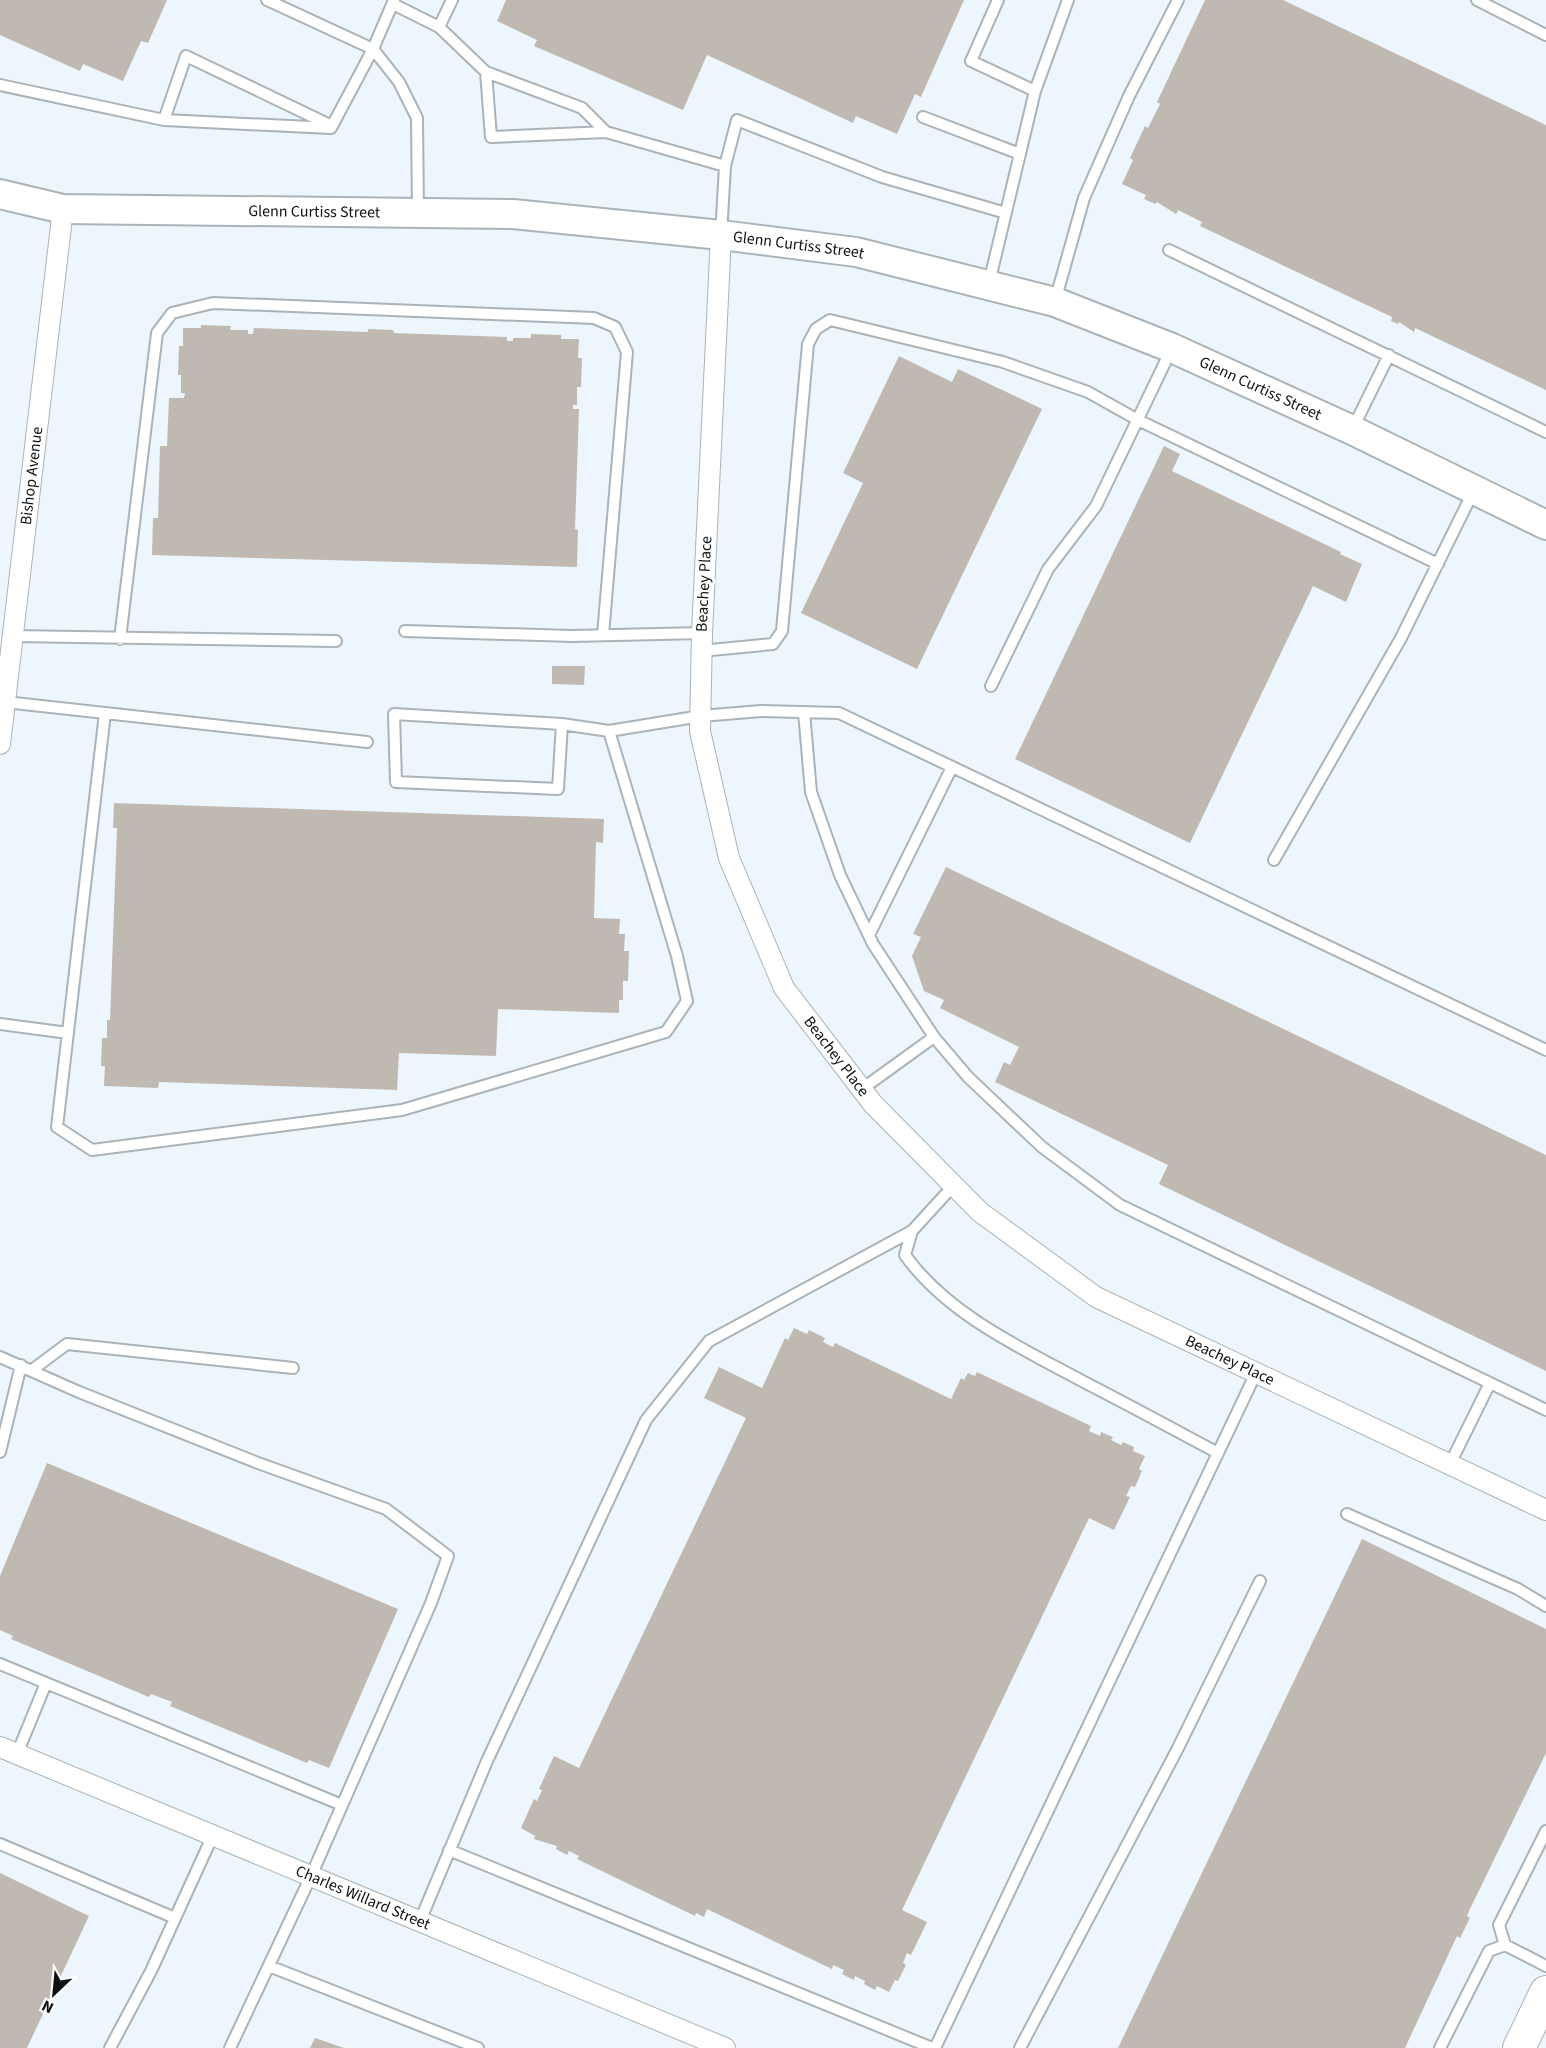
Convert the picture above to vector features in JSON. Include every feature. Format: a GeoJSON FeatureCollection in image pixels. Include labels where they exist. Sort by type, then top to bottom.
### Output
{"type":"FeatureCollection","features":[{"type":"Feature","properties":{"kind":"main road"},"geometry":{"type":"LineString","coordinates":[[1519,2048],[1546,1992]]}},
{"type":"Feature","properties":{"kind":"street","name":"Glenn Curtiss Street"},"geometry":{"type":"LineString","coordinates":[[0,195],[63,209],[513,214],[721,235],[856,252],[989,283],[1055,302],[1172,348],[1352,430],[1546,525]]}},
{"type":"Feature","properties":{"kind":"street","name":"Bishop Avenue"},"geometry":{"type":"LineString","coordinates":[[0,744],[5,702],[4,679],[13,636],[63,209]]}},
{"type":"Feature","properties":{"kind":"street","name":"Beachey Place"},"geometry":{"type":"LineString","coordinates":[[721,235],[700,731],[729,858],[784,988],[862,1089],[980,1212],[1096,1297],[1546,1510]]}},
{"type":"Feature","properties":{"kind":"street","name":"Charles Willard Street"},"geometry":{"type":"LineString","coordinates":[[9,1750],[725,2048]]}},
{"type":"Feature","properties":{"kind":"lane"},"geometry":{"type":"LineString","coordinates":[[267,0],[373,49],[399,82],[417,118],[418,213]]}},
{"type":"Feature","properties":{"kind":"lane"},"geometry":{"type":"LineString","coordinates":[[440,27],[453,0]]}},
{"type":"Feature","properties":{"kind":"lane"},"geometry":{"type":"LineString","coordinates":[[998,0],[971,61],[1035,91]]}},
{"type":"Feature","properties":{"kind":"lane"},"geometry":{"type":"LineString","coordinates":[[989,283],[1035,91],[1068,0]]}},
{"type":"Feature","properties":{"kind":"lane"},"geometry":{"type":"LineString","coordinates":[[1055,302],[1084,198],[1129,96],[1178,0]]}},
{"type":"Feature","properties":{"kind":"lane"},"geometry":{"type":"LineString","coordinates":[[1477,0],[1546,35]]}},
{"type":"Feature","properties":{"kind":"lane"},"geometry":{"type":"LineString","coordinates":[[0,85],[164,120],[331,128],[373,49],[393,2],[440,27],[486,72],[582,108],[606,132]]}},
{"type":"Feature","properties":{"kind":"lane"},"geometry":{"type":"LineString","coordinates":[[164,120],[186,56],[332,126]]}},
{"type":"Feature","properties":{"kind":"lane"},"geometry":{"type":"LineString","coordinates":[[486,72],[491,137],[606,132],[725,165]]}},
{"type":"Feature","properties":{"kind":"lane"},"geometry":{"type":"LineString","coordinates":[[923,117],[1020,154]]}},
{"type":"Feature","properties":{"kind":"lane"},"geometry":{"type":"LineString","coordinates":[[721,235],[725,165],[736,120],[882,177],[1006,213]]}},
{"type":"Feature","properties":{"kind":"lane"},"geometry":{"type":"LineString","coordinates":[[1169,250],[1546,432]]}},
{"type":"Feature","properties":{"kind":"lane"},"geometry":{"type":"LineString","coordinates":[[120,639],[157,333],[172,313],[213,303],[594,318],[615,327],[627,352],[603,635]]}},
{"type":"Feature","properties":{"kind":"lane"},"geometry":{"type":"LineString","coordinates":[[405,631],[603,635],[773,644],[782,631],[808,344],[816,328],[830,320],[1003,362],[1088,392],[1138,420],[1438,564]]}},
{"type":"Feature","properties":{"kind":"lane"},"geometry":{"type":"LineString","coordinates":[[991,686],[1048,569],[1096,506],[1172,348]]}},
{"type":"Feature","properties":{"kind":"lane"},"geometry":{"type":"LineString","coordinates":[[1352,430],[1389,355]]}},
{"type":"Feature","properties":{"kind":"lane"},"geometry":{"type":"LineString","coordinates":[[1274,860],[1401,638],[1474,490]]}},
{"type":"Feature","properties":{"kind":"lane"},"geometry":{"type":"LineString","coordinates":[[13,636],[336,641]]}},
{"type":"Feature","properties":{"kind":"lane"},"geometry":{"type":"LineString","coordinates":[[5,702],[367,742]]}},
{"type":"Feature","properties":{"kind":"lane"},"geometry":{"type":"LineString","coordinates":[[562,724],[558,789],[396,782],[394,714],[562,724],[609,731],[700,716],[761,711],[839,713],[1546,1050]]}},
{"type":"Feature","properties":{"kind":"lane"},"geometry":{"type":"LineString","coordinates":[[804,712],[811,792],[840,875],[869,935],[934,1037],[968,1077],[1042,1147],[1120,1205],[1546,1410]]}},
{"type":"Feature","properties":{"kind":"lane"},"geometry":{"type":"LineString","coordinates":[[105,713],[57,1127],[93,1150],[402,1110],[666,1032],[687,1001],[677,956],[609,731]]}},
{"type":"Feature","properties":{"kind":"lane"},"geometry":{"type":"LineString","coordinates":[[869,935],[952,767]]}},
{"type":"Feature","properties":{"kind":"lane"},"geometry":{"type":"LineString","coordinates":[[0,1024],[68,1033]]}},
{"type":"Feature","properties":{"kind":"lane"},"geometry":{"type":"LineString","coordinates":[[862,1089],[934,1037]]}},
{"type":"Feature","properties":{"kind":"lane"},"geometry":{"type":"LineString","coordinates":[[420,1921],[487,1761],[641,1431],[667,1392],[709,1341],[912,1231],[954,1185]]}},
{"type":"Feature","properties":{"kind":"lane"},"geometry":{"type":"LineString","coordinates":[[912,1231],[905,1255],[919,1275],[954,1304],[1012,1343],[1218,1453]]}},
{"type":"Feature","properties":{"kind":"lane"},"geometry":{"type":"LineString","coordinates":[[32,1370],[67,1344],[293,1368]]}},
{"type":"Feature","properties":{"kind":"lane"},"geometry":{"type":"LineString","coordinates":[[0,1357],[79,1392],[258,1463],[386,1509],[448,1556],[431,1603],[311,1876],[230,2048]]}},
{"type":"Feature","properties":{"kind":"lane"},"geometry":{"type":"LineString","coordinates":[[0,1452],[21,1365]]}},
{"type":"Feature","properties":{"kind":"lane"},"geometry":{"type":"LineString","coordinates":[[449,1850],[933,2048],[1256,1372]]}},
{"type":"Feature","properties":{"kind":"lane"},"geometry":{"type":"LineString","coordinates":[[1450,1464],[1490,1383]]}},
{"type":"Feature","properties":{"kind":"lane"},"geometry":{"type":"LineString","coordinates":[[1347,1514],[1518,1589],[1546,1606]]}},
{"type":"Feature","properties":{"kind":"lane"},"geometry":{"type":"LineString","coordinates":[[1020,2048],[1178,1748],[1260,1581]]}},
{"type":"Feature","properties":{"kind":"lane"},"geometry":{"type":"LineString","coordinates":[[0,1664],[342,1804]]}},
{"type":"Feature","properties":{"kind":"lane"},"geometry":{"type":"LineString","coordinates":[[9,1750],[46,1683]]}},
{"type":"Feature","properties":{"kind":"lane"},"geometry":{"type":"LineString","coordinates":[[1505,1945],[1500,1925],[1546,1831]]}},
{"type":"Feature","properties":{"kind":"lane"},"geometry":{"type":"LineString","coordinates":[[110,2048],[151,1971],[213,1835]]}},
{"type":"Feature","properties":{"kind":"lane"},"geometry":{"type":"LineString","coordinates":[[0,1844],[175,1918]]}},
{"type":"Feature","properties":{"kind":"lane"},"geometry":{"type":"LineString","coordinates":[[1440,2048],[1489,1951],[1505,1945],[1546,1966]]}},
{"type":"Feature","properties":{"kind":"lane"},"geometry":{"type":"LineString","coordinates":[[269,1966],[478,2048]]}},
{"type":"Feature","properties":{"kind":"building"},"geometry":{"type":"Polygon","coordinates":[[[0,0],[167,0],[148,43],[141,41],[123,81],[83,64],[80,71],[0,35],[0,0]]]}},
{"type":"Feature","properties":{"kind":"building"},"geometry":{"type":"Polygon","coordinates":[[[506,0],[964,0],[921,97],[915,94],[897,134],[856,116],[853,123],[707,55],[683,110],[534,46],[537,40],[497,21],[506,0]]]}},
{"type":"Feature","properties":{"kind":"building"},"geometry":{"type":"Polygon","coordinates":[[[1205,0],[1283,0],[1546,125],[1546,390],[1415,328],[1414,332],[1399,322],[1398,324],[1391,321],[1392,317],[1200,226],[1202,222],[1178,210],[1176,214],[1157,202],[1155,204],[1144,199],[1146,195],[1122,184],[1133,160],[1130,158],[1145,126],[1148,128],[1160,104],[1157,102],[1205,0]]]}},
{"type":"Feature","properties":{"kind":"building"},"geometry":{"type":"Polygon","coordinates":[[[201,325],[231,326],[230,330],[248,330],[248,334],[253,334],[254,328],[368,332],[368,329],[393,330],[394,333],[507,337],[507,341],[513,341],[513,338],[531,338],[531,334],[561,335],[561,339],[579,339],[578,358],[582,358],[581,387],[577,387],[577,405],[573,405],[573,409],[579,409],[575,529],[578,530],[577,567],[152,555],[153,518],[158,518],[160,446],[167,446],[169,398],[184,398],[185,393],[181,393],[181,375],[178,375],[179,346],[183,346],[183,328],[201,328],[201,325]]]}},
{"type":"Feature","properties":{"kind":"building"},"geometry":{"type":"Polygon","coordinates":[[[899,356],[952,382],[958,369],[1042,409],[917,669],[801,613],[863,483],[843,473],[899,356]]]}},
{"type":"Feature","properties":{"kind":"building"},"geometry":{"type":"Polygon","coordinates":[[[1164,446],[1180,454],[1172,471],[1362,564],[1346,602],[1313,586],[1190,843],[1015,759],[1164,446]]]}},
{"type":"Feature","properties":{"kind":"building"},"geometry":{"type":"Polygon","coordinates":[[[552,666],[585,666],[584,685],[552,684],[552,666]]]}},
{"type":"Feature","properties":{"kind":"building"},"geometry":{"type":"Polygon","coordinates":[[[114,803],[604,819],[603,843],[596,842],[594,918],[620,919],[619,934],[625,934],[624,951],[629,951],[628,981],[623,981],[623,1000],[619,1000],[619,1013],[498,1009],[496,1056],[399,1053],[397,1090],[159,1082],[158,1088],[104,1086],[105,1066],[101,1066],[102,1038],[107,1038],[107,1020],[110,1020],[117,828],[113,828],[114,803]]]}},
{"type":"Feature","properties":{"kind":"building"},"geometry":{"type":"Polygon","coordinates":[[[946,867],[1546,1155],[1546,1371],[1159,1184],[1168,1165],[995,1082],[1004,1062],[1010,1065],[1019,1047],[940,1008],[944,1000],[924,991],[912,956],[921,937],[913,934],[946,867]]]}},
{"type":"Feature","properties":{"kind":"building"},"geometry":{"type":"Polygon","coordinates":[[[794,1328],[807,1334],[809,1330],[825,1338],[823,1342],[833,1347],[835,1343],[951,1399],[961,1378],[964,1380],[968,1373],[975,1376],[977,1372],[1091,1426],[1089,1431],[1100,1436],[1101,1432],[1113,1437],[1111,1440],[1121,1445],[1123,1442],[1134,1447],[1133,1451],[1145,1456],[1139,1469],[1142,1471],[1135,1487],[1131,1486],[1126,1496],[1130,1497],[1114,1530],[1089,1518],[902,1910],[927,1922],[911,1955],[907,1953],[903,1963],[906,1965],[889,1992],[877,1986],[875,1990],[855,1976],[854,1980],[842,1974],[844,1970],[833,1965],[832,1969],[707,1909],[704,1917],[696,1913],[695,1916],[577,1859],[579,1856],[569,1851],[567,1855],[556,1849],[557,1846],[534,1839],[535,1836],[521,1828],[534,1799],[537,1801],[542,1790],[539,1789],[554,1756],[579,1768],[746,1418],[704,1398],[719,1367],[762,1388],[785,1338],[788,1340],[794,1328]]]}},
{"type":"Feature","properties":{"kind":"building"},"geometry":{"type":"Polygon","coordinates":[[[47,1463],[398,1609],[329,1768],[309,1760],[307,1763],[170,1706],[172,1702],[151,1694],[149,1697],[11,1639],[13,1636],[0,1630],[0,1576],[47,1463]]]}},
{"type":"Feature","properties":{"kind":"building"},"geometry":{"type":"Polygon","coordinates":[[[1362,1539],[1546,1629],[1546,1753],[1469,1911],[1467,1916],[1470,1918],[1460,1938],[1457,1936],[1405,2048],[1118,2048],[1362,1539]]]}},
{"type":"Feature","properties":{"kind":"building"},"geometry":{"type":"Polygon","coordinates":[[[0,1873],[89,1916],[27,2048],[0,2048],[0,1873]]]}},
{"type":"Feature","properties":{"kind":"building"},"geometry":{"type":"Polygon","coordinates":[[[315,2038],[344,2048],[310,2048],[315,2038]]]}}]}
